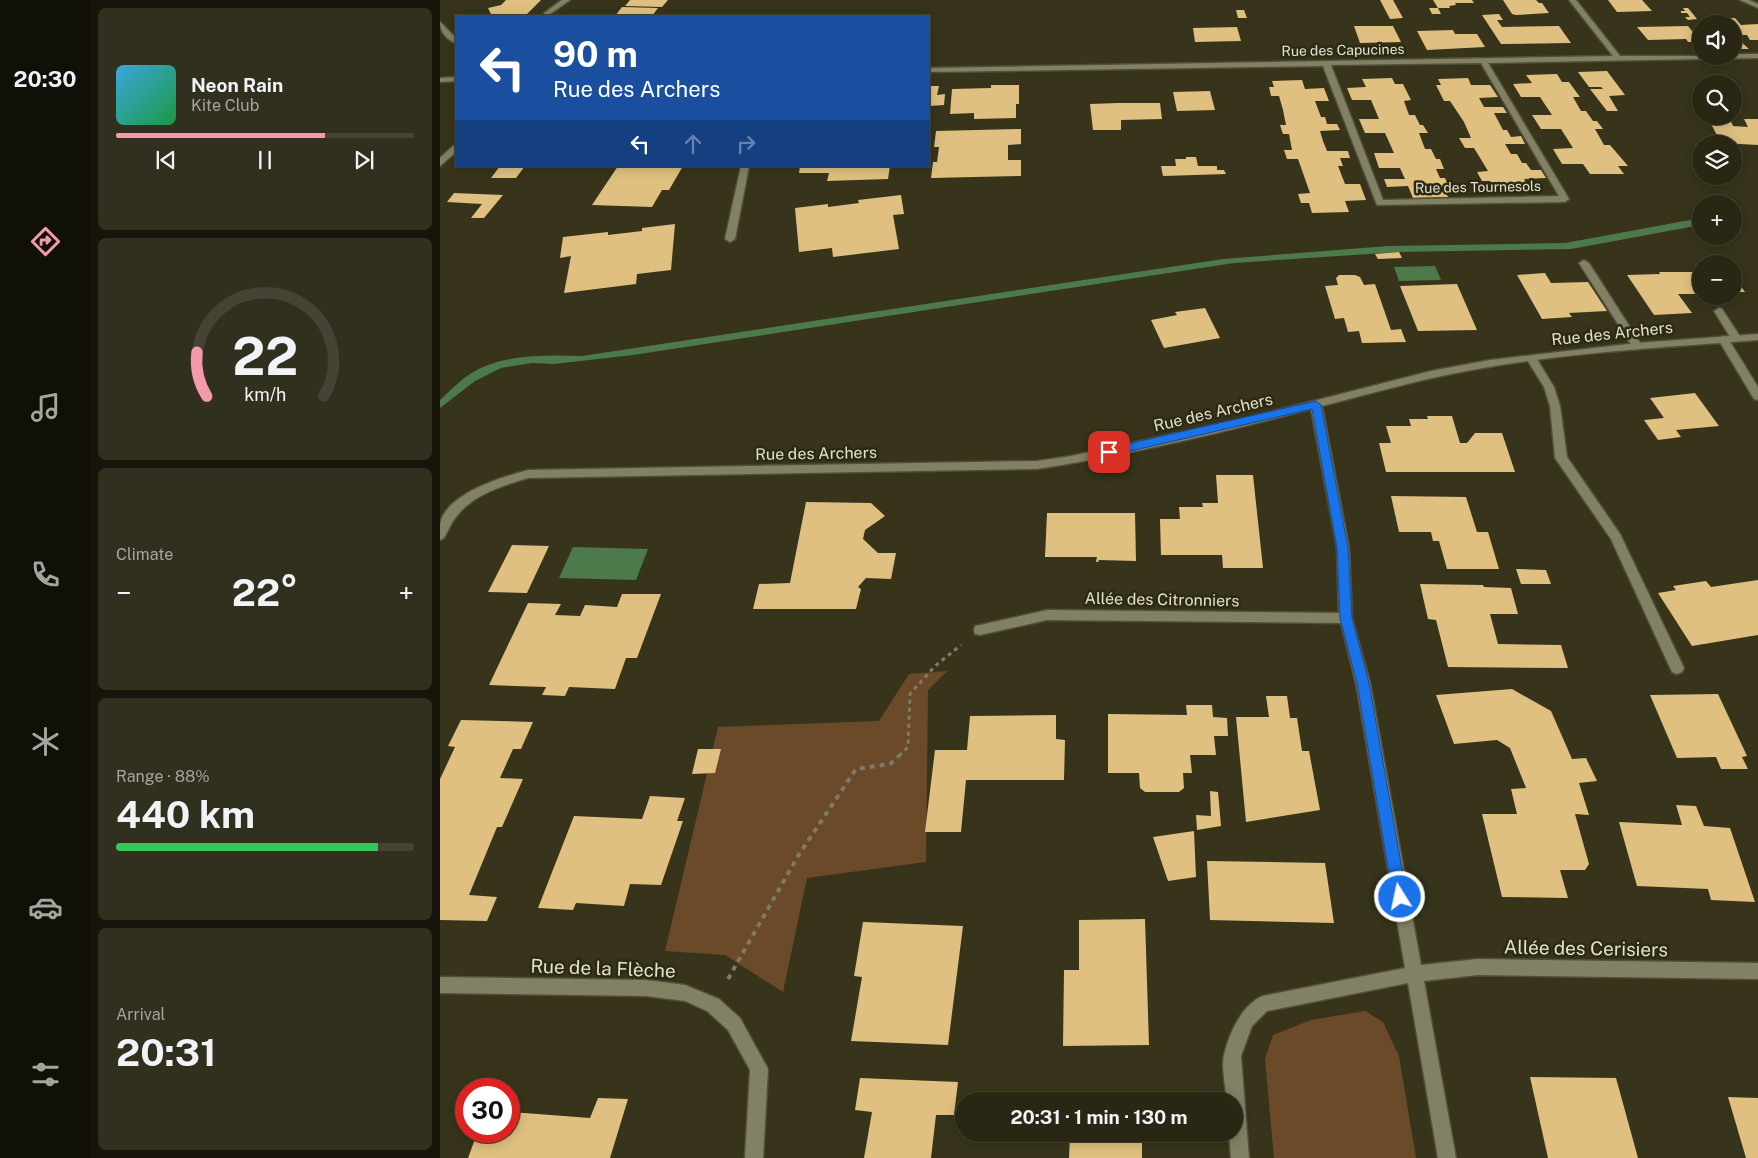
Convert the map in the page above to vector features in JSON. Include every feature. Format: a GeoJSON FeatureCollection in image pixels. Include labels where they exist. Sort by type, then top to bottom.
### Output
{"type":"FeatureCollection","features":[{"type":"Feature","properties":{"kind":"street"},"geometry":{"type":"LineString","coordinates":[[547,15],[567,0]]}},
{"type":"Feature","properties":{"kind":"street"},"geometry":{"type":"LineString","coordinates":[[1572,0],[1618,58]]}},
{"type":"Feature","properties":{"kind":"street"},"geometry":{"type":"LineString","coordinates":[[1743,0],[1758,6]]}},
{"type":"Feature","properties":{"kind":"street"},"geometry":{"type":"LineString","coordinates":[[440,24],[449,36],[455,40]]}},
{"type":"Feature","properties":{"kind":"street","name":"Rue des Capucines"},"geometry":{"type":"LineString","coordinates":[[930,70],[1758,56]]}},
{"type":"Feature","properties":{"kind":"street","name":"Rue des Tournesols"},"geometry":{"type":"LineString","coordinates":[[1326,63],[1380,203],[1565,199],[1483,60]]}},
{"type":"Feature","properties":{"kind":"street"},"geometry":{"type":"LineString","coordinates":[[440,80],[455,79]]}},
{"type":"Feature","properties":{"kind":"street"},"geometry":{"type":"LineString","coordinates":[[440,163],[455,149]]}},
{"type":"Feature","properties":{"kind":"street"},"geometry":{"type":"LineString","coordinates":[[730,239],[745,167]]}},
{"type":"Feature","properties":{"kind":"street"},"geometry":{"type":"LineString","coordinates":[[1584,263],[1637,346]]}},
{"type":"Feature","properties":{"kind":"street"},"geometry":{"type":"LineString","coordinates":[[1719,311],[1736,338]]}},
{"type":"Feature","properties":{"kind":"street","name":"Rue des Archers"},"geometry":{"type":"LineString","coordinates":[[440,535],[454,510],[473,496],[493,485],[528,474],[1037,464],[1080,458],[1243,423],[1431,374],[1490,363],[1637,346],[1758,338]]}},
{"type":"Feature","properties":{"kind":"street"},"geometry":{"type":"LineString","coordinates":[[1723,339],[1758,396]]}},
{"type":"Feature","properties":{"kind":"street"},"geometry":{"type":"LineString","coordinates":[[1531,358],[1549,387],[1555,406],[1561,458],[1616,537],[1677,668]]}},
{"type":"Feature","properties":{"kind":"street"},"geometry":{"type":"LineString","coordinates":[[1316,405],[1343,548],[1346,618],[1363,683],[1447,1158]]}},
{"type":"Feature","properties":{"kind":"street","name":"Allée des Citronniers"},"geometry":{"type":"LineString","coordinates":[[980,630],[1047,614],[1346,618]]}},
{"type":"Feature","properties":{"kind":"street","name":"Allée des Cerisiers"},"geometry":{"type":"LineString","coordinates":[[1240,1158],[1232,1056],[1246,1020],[1263,1004],[1414,974],[1478,967],[1758,971]]}},
{"type":"Feature","properties":{"kind":"street","name":"Rue de la Flèche"},"geometry":{"type":"LineString","coordinates":[[440,985],[646,988],[686,993],[713,1005],[734,1024],[759,1068],[754,1158]]}},
{"type":"Feature","properties":{"kind":"path"},"geometry":{"type":"LineString","coordinates":[[713,1005],[798,856],[856,769],[890,764],[908,747],[910,694],[935,666],[980,630]]}},
{"type":"Feature","properties":{"kind":"shaded area"},"geometry":{"type":"Polygon","coordinates":[[[1692,220],[1692,227],[1571,249],[1399,252],[1234,263],[633,355],[554,364],[532,363],[501,368],[475,381],[440,408],[440,400],[471,373],[495,363],[519,358],[582,356],[1223,259],[1388,246],[1565,243],[1692,220]]]}},
{"type":"Feature","properties":{"kind":"shaded area"},"geometry":{"type":"Polygon","coordinates":[[[1435,266],[1441,280],[1399,281],[1394,267],[1435,266]]]}},
{"type":"Feature","properties":{"kind":"shaded area"},"geometry":{"type":"Polygon","coordinates":[[[573,547],[648,549],[636,580],[559,578],[573,547]]]}},
{"type":"Feature","properties":{"kind":"shaded area"},"geometry":{"type":"Polygon","coordinates":[[[947,671],[928,690],[926,862],[807,878],[783,992],[725,955],[665,951],[718,727],[879,721],[909,674],[947,671]]]}},
{"type":"Feature","properties":{"kind":"shaded area"},"geometry":{"type":"Polygon","coordinates":[[[1365,1011],[1383,1022],[1399,1056],[1416,1158],[1274,1158],[1265,1059],[1273,1035],[1311,1020],[1365,1011]]]}},
{"type":"Feature","properties":{"kind":"building"},"geometry":{"type":"Polygon","coordinates":[[[506,0],[541,0],[527,14],[492,15],[488,8],[501,5],[506,0]]]}},
{"type":"Feature","properties":{"kind":"building"},"geometry":{"type":"Polygon","coordinates":[[[630,0],[668,0],[662,7],[625,6],[630,0]]]}},
{"type":"Feature","properties":{"kind":"building"},"geometry":{"type":"Polygon","coordinates":[[[1380,0],[1393,0],[1403,18],[1390,19],[1380,0]]]}},
{"type":"Feature","properties":{"kind":"building"},"geometry":{"type":"Polygon","coordinates":[[[1433,0],[1472,0],[1474,3],[1455,3],[1456,5],[1449,6],[1450,8],[1438,8],[1433,0]]]}},
{"type":"Feature","properties":{"kind":"building"},"geometry":{"type":"Polygon","coordinates":[[[1503,0],[1536,0],[1542,3],[1549,13],[1512,14],[1503,0]]]}},
{"type":"Feature","properties":{"kind":"building"},"geometry":{"type":"Polygon","coordinates":[[[1608,0],[1642,0],[1652,11],[1617,12],[1608,0]]]}},
{"type":"Feature","properties":{"kind":"building"},"geometry":{"type":"Polygon","coordinates":[[[622,7],[658,8],[653,15],[616,15],[622,7]]]}},
{"type":"Feature","properties":{"kind":"building"},"geometry":{"type":"Polygon","coordinates":[[[1429,8],[1438,8],[1441,14],[1432,14],[1429,8]]]}},
{"type":"Feature","properties":{"kind":"building"},"geometry":{"type":"Polygon","coordinates":[[[1683,8],[1688,8],[1694,15],[1692,15],[1692,20],[1688,20],[1685,17],[1690,17],[1687,13],[1681,13],[1681,11],[1685,11],[1683,8]]]}},
{"type":"Feature","properties":{"kind":"building"},"geometry":{"type":"Polygon","coordinates":[[[1236,10],[1244,10],[1247,18],[1238,18],[1236,10]]]}},
{"type":"Feature","properties":{"kind":"building"},"geometry":{"type":"Polygon","coordinates":[[[1499,14],[1503,20],[1497,20],[1502,27],[1559,26],[1571,43],[1501,44],[1482,15],[1499,14]]]}},
{"type":"Feature","properties":{"kind":"building"},"geometry":{"type":"Polygon","coordinates":[[[1758,24],[1758,40],[1750,40],[1747,35],[1742,35],[1742,25],[1758,24]]]}},
{"type":"Feature","properties":{"kind":"building"},"geometry":{"type":"Polygon","coordinates":[[[1354,26],[1393,26],[1401,42],[1360,43],[1354,26]]]}},
{"type":"Feature","properties":{"kind":"building"},"geometry":{"type":"Polygon","coordinates":[[[1688,26],[1692,31],[1692,42],[1688,42],[1686,39],[1648,40],[1637,27],[1688,26]]]}},
{"type":"Feature","properties":{"kind":"building"},"geometry":{"type":"Polygon","coordinates":[[[1237,27],[1241,41],[1195,42],[1193,28],[1237,27]]]}},
{"type":"Feature","properties":{"kind":"building"},"geometry":{"type":"Polygon","coordinates":[[[1453,30],[1455,34],[1477,34],[1485,47],[1427,50],[1417,31],[1453,30]]]}},
{"type":"Feature","properties":{"kind":"building"},"geometry":{"type":"Polygon","coordinates":[[[1742,42],[1749,49],[1742,49],[1742,42]]]}},
{"type":"Feature","properties":{"kind":"building"},"geometry":{"type":"Polygon","coordinates":[[[1607,71],[1625,95],[1609,96],[1618,111],[1607,111],[1590,89],[1603,89],[1601,87],[1589,87],[1578,72],[1607,71]]]}},
{"type":"Feature","properties":{"kind":"building"},"geometry":{"type":"Polygon","coordinates":[[[1557,74],[1562,82],[1569,82],[1580,97],[1573,97],[1581,111],[1586,111],[1593,121],[1597,121],[1603,129],[1595,129],[1604,145],[1610,145],[1628,166],[1618,166],[1624,174],[1590,174],[1583,164],[1562,164],[1553,149],[1573,148],[1561,129],[1541,129],[1532,115],[1552,115],[1540,97],[1521,97],[1513,84],[1532,83],[1526,75],[1557,74]]]}},
{"type":"Feature","properties":{"kind":"building"},"geometry":{"type":"Polygon","coordinates":[[[1392,78],[1395,84],[1403,84],[1411,100],[1404,101],[1409,115],[1415,115],[1420,125],[1423,125],[1428,133],[1419,133],[1425,149],[1431,149],[1436,159],[1440,159],[1444,169],[1436,169],[1440,178],[1445,178],[1450,189],[1444,189],[1448,197],[1413,198],[1408,186],[1387,187],[1384,179],[1405,179],[1400,168],[1379,168],[1374,153],[1394,153],[1385,133],[1365,133],[1359,119],[1379,119],[1371,100],[1352,100],[1347,88],[1366,87],[1362,79],[1392,78]]]}},
{"type":"Feature","properties":{"kind":"building"},"geometry":{"type":"Polygon","coordinates":[[[1468,78],[1471,85],[1490,85],[1498,97],[1479,98],[1484,107],[1503,107],[1507,113],[1494,113],[1503,130],[1507,130],[1511,137],[1521,136],[1525,144],[1505,144],[1511,154],[1517,154],[1522,163],[1526,163],[1531,170],[1541,170],[1546,178],[1524,179],[1531,190],[1496,191],[1490,181],[1482,181],[1477,172],[1488,171],[1474,148],[1465,148],[1459,138],[1471,138],[1464,122],[1450,101],[1444,101],[1436,85],[1441,85],[1438,79],[1468,78]]]}},
{"type":"Feature","properties":{"kind":"building"},"geometry":{"type":"Polygon","coordinates":[[[1302,80],[1305,89],[1324,88],[1329,101],[1315,101],[1321,117],[1325,117],[1327,124],[1337,124],[1340,130],[1320,131],[1323,141],[1327,151],[1348,151],[1350,158],[1340,158],[1343,166],[1338,166],[1345,184],[1360,184],[1366,200],[1345,201],[1349,212],[1312,213],[1309,203],[1301,203],[1298,194],[1310,193],[1298,159],[1287,159],[1284,150],[1292,150],[1289,134],[1283,134],[1280,125],[1286,125],[1283,110],[1279,96],[1271,96],[1269,87],[1274,87],[1272,81],[1302,80]]]}},
{"type":"Feature","properties":{"kind":"building"},"geometry":{"type":"Polygon","coordinates":[[[991,85],[1019,85],[1019,104],[1016,104],[1016,118],[974,119],[974,113],[950,114],[952,89],[991,88],[991,85]]]}},
{"type":"Feature","properties":{"kind":"building"},"geometry":{"type":"Polygon","coordinates":[[[930,86],[939,86],[937,95],[945,94],[944,105],[930,106],[930,86]]]}},
{"type":"Feature","properties":{"kind":"building"},"geometry":{"type":"Polygon","coordinates":[[[1210,91],[1215,110],[1177,111],[1173,92],[1210,91]]]}},
{"type":"Feature","properties":{"kind":"building"},"geometry":{"type":"Polygon","coordinates":[[[1160,103],[1162,119],[1121,120],[1121,130],[1093,130],[1090,104],[1160,103]]]}},
{"type":"Feature","properties":{"kind":"building"},"geometry":{"type":"Polygon","coordinates":[[[1744,119],[1758,119],[1758,145],[1742,144],[1742,135],[1717,135],[1712,125],[1733,125],[1748,127],[1744,119]]]}},
{"type":"Feature","properties":{"kind":"building"},"geometry":{"type":"Polygon","coordinates":[[[1021,129],[1021,144],[1008,145],[1008,160],[1021,160],[1021,176],[931,178],[933,162],[937,162],[939,147],[934,147],[936,131],[1021,129]]]}},
{"type":"Feature","properties":{"kind":"building"},"geometry":{"type":"Polygon","coordinates":[[[1186,157],[1196,157],[1198,166],[1217,166],[1217,170],[1224,170],[1226,174],[1163,176],[1161,166],[1176,166],[1175,159],[1186,159],[1186,157]]]}},
{"type":"Feature","properties":{"kind":"building"},"geometry":{"type":"Polygon","coordinates":[[[499,167],[524,167],[516,178],[491,178],[499,167]]]}},
{"type":"Feature","properties":{"kind":"building"},"geometry":{"type":"Polygon","coordinates":[[[617,167],[682,167],[669,190],[662,190],[652,207],[592,205],[617,167]]]}},
{"type":"Feature","properties":{"kind":"building"},"geometry":{"type":"Polygon","coordinates":[[[800,167],[890,167],[888,179],[827,181],[829,173],[799,173],[800,167]]]}},
{"type":"Feature","properties":{"kind":"building"},"geometry":{"type":"Polygon","coordinates":[[[454,193],[503,195],[484,218],[471,218],[482,204],[447,202],[454,193]]]}},
{"type":"Feature","properties":{"kind":"building"},"geometry":{"type":"Polygon","coordinates":[[[901,195],[904,214],[893,215],[899,249],[833,257],[832,248],[799,252],[795,208],[828,204],[828,207],[859,203],[858,200],[901,195]]]}},
{"type":"Feature","properties":{"kind":"building"},"geometry":{"type":"Polygon","coordinates":[[[675,224],[671,270],[637,274],[636,284],[564,293],[571,256],[560,258],[563,237],[608,232],[608,235],[642,231],[642,228],[675,224]]]}},
{"type":"Feature","properties":{"kind":"building"},"geometry":{"type":"Polygon","coordinates":[[[1399,252],[1402,258],[1378,259],[1375,254],[1399,252]]]}},
{"type":"Feature","properties":{"kind":"building"},"geometry":{"type":"Polygon","coordinates":[[[1659,272],[1692,272],[1692,294],[1678,294],[1692,313],[1654,315],[1627,275],[1660,274],[1659,272]]]}},
{"type":"Feature","properties":{"kind":"building"},"geometry":{"type":"Polygon","coordinates":[[[1545,273],[1551,283],[1588,282],[1607,311],[1569,313],[1572,317],[1542,319],[1517,275],[1545,273]]]}},
{"type":"Feature","properties":{"kind":"building"},"geometry":{"type":"Polygon","coordinates":[[[1339,275],[1355,275],[1360,277],[1364,285],[1375,284],[1391,330],[1401,329],[1406,342],[1362,343],[1359,331],[1348,332],[1344,318],[1335,319],[1325,286],[1338,285],[1336,278],[1339,275]]]}},
{"type":"Feature","properties":{"kind":"building"},"geometry":{"type":"Polygon","coordinates":[[[1457,284],[1477,330],[1418,331],[1400,286],[1457,284]]]}},
{"type":"Feature","properties":{"kind":"building"},"geometry":{"type":"Polygon","coordinates":[[[1205,308],[1220,338],[1164,348],[1151,320],[1177,315],[1175,312],[1205,308]]]}},
{"type":"Feature","properties":{"kind":"building"},"geometry":{"type":"Polygon","coordinates":[[[1695,393],[1719,426],[1676,430],[1681,437],[1658,440],[1644,420],[1664,418],[1650,398],[1695,393]]]}},
{"type":"Feature","properties":{"kind":"building"},"geometry":{"type":"Polygon","coordinates":[[[1427,416],[1452,416],[1460,443],[1467,443],[1475,433],[1502,433],[1515,472],[1386,472],[1379,443],[1391,443],[1386,426],[1411,426],[1409,419],[1428,419],[1427,416]]]}},
{"type":"Feature","properties":{"kind":"building"},"geometry":{"type":"Polygon","coordinates":[[[1216,475],[1253,475],[1263,568],[1223,568],[1222,555],[1161,555],[1160,519],[1180,519],[1179,507],[1203,507],[1202,503],[1218,503],[1216,475]]]}},
{"type":"Feature","properties":{"kind":"building"},"geometry":{"type":"Polygon","coordinates":[[[1391,496],[1466,497],[1477,532],[1488,532],[1499,569],[1447,569],[1439,541],[1433,541],[1431,532],[1399,532],[1391,496]]]}},
{"type":"Feature","properties":{"kind":"building"},"geometry":{"type":"Polygon","coordinates":[[[806,502],[871,503],[885,516],[865,530],[863,539],[878,553],[896,553],[891,579],[866,578],[858,587],[861,589],[856,609],[753,609],[759,584],[790,583],[806,502]]]}},
{"type":"Feature","properties":{"kind":"building"},"geometry":{"type":"Polygon","coordinates":[[[1047,513],[1135,513],[1136,561],[1099,560],[1096,562],[1097,557],[1045,557],[1047,513]]]}},
{"type":"Feature","properties":{"kind":"building"},"geometry":{"type":"Polygon","coordinates":[[[512,545],[549,546],[527,593],[488,592],[512,545]]]}},
{"type":"Feature","properties":{"kind":"building"},"geometry":{"type":"Polygon","coordinates":[[[1516,569],[1546,570],[1551,584],[1521,584],[1516,569]]]}},
{"type":"Feature","properties":{"kind":"building"},"geometry":{"type":"Polygon","coordinates":[[[1758,580],[1758,635],[1692,646],[1658,593],[1676,590],[1673,586],[1706,581],[1711,587],[1758,580]]]}},
{"type":"Feature","properties":{"kind":"building"},"geometry":{"type":"Polygon","coordinates":[[[1420,584],[1483,585],[1484,587],[1511,588],[1518,614],[1490,614],[1498,644],[1561,645],[1568,668],[1448,667],[1436,620],[1428,619],[1420,584]]]}},
{"type":"Feature","properties":{"kind":"building"},"geometry":{"type":"Polygon","coordinates":[[[622,594],[661,594],[637,658],[626,658],[615,689],[569,687],[565,696],[542,695],[546,687],[489,685],[528,603],[561,604],[555,615],[580,616],[585,605],[617,607],[622,594]]]}},
{"type":"Feature","properties":{"kind":"building"},"geometry":{"type":"Polygon","coordinates":[[[1512,689],[1551,711],[1572,759],[1586,758],[1597,781],[1579,783],[1589,815],[1575,814],[1589,864],[1585,870],[1560,870],[1568,898],[1502,897],[1482,814],[1517,814],[1511,789],[1526,788],[1510,748],[1497,740],[1454,744],[1436,695],[1512,689]]]}},
{"type":"Feature","properties":{"kind":"building"},"geometry":{"type":"Polygon","coordinates":[[[1718,694],[1747,756],[1742,757],[1748,769],[1721,769],[1716,757],[1677,758],[1650,695],[1718,694]]]}},
{"type":"Feature","properties":{"kind":"building"},"geometry":{"type":"Polygon","coordinates":[[[1266,696],[1287,696],[1290,718],[1297,718],[1302,751],[1309,751],[1320,810],[1246,822],[1236,717],[1269,717],[1266,696]]]}},
{"type":"Feature","properties":{"kind":"building"},"geometry":{"type":"Polygon","coordinates":[[[1186,705],[1212,705],[1213,717],[1227,718],[1228,736],[1214,736],[1216,755],[1190,755],[1192,773],[1183,773],[1184,788],[1179,792],[1145,792],[1140,788],[1139,773],[1108,773],[1108,714],[1187,715],[1186,705]]]}},
{"type":"Feature","properties":{"kind":"building"},"geometry":{"type":"Polygon","coordinates":[[[1056,715],[1056,739],[1065,740],[1064,780],[966,780],[961,832],[925,832],[935,750],[967,750],[970,716],[1056,715]]]}},
{"type":"Feature","properties":{"kind":"building"},"geometry":{"type":"Polygon","coordinates":[[[461,720],[533,722],[521,749],[513,749],[500,778],[523,779],[502,827],[497,827],[469,895],[497,897],[487,921],[440,920],[440,779],[455,747],[448,746],[461,720]]]}},
{"type":"Feature","properties":{"kind":"building"},"geometry":{"type":"Polygon","coordinates":[[[698,749],[721,749],[715,773],[692,774],[698,749]]]}},
{"type":"Feature","properties":{"kind":"building"},"geometry":{"type":"Polygon","coordinates":[[[1210,791],[1218,792],[1221,826],[1197,830],[1196,815],[1211,816],[1210,791]]]}},
{"type":"Feature","properties":{"kind":"building"},"geometry":{"type":"Polygon","coordinates":[[[650,796],[685,798],[677,821],[683,821],[661,885],[630,884],[624,906],[576,903],[573,910],[538,908],[574,816],[642,819],[650,796]]]}},
{"type":"Feature","properties":{"kind":"building"},"geometry":{"type":"Polygon","coordinates":[[[1676,805],[1696,806],[1704,826],[1730,828],[1755,902],[1711,900],[1708,889],[1637,886],[1619,822],[1682,825],[1676,805]]]}},
{"type":"Feature","properties":{"kind":"building"},"geometry":{"type":"Polygon","coordinates":[[[1194,831],[1196,877],[1168,881],[1153,837],[1194,831]]]}},
{"type":"Feature","properties":{"kind":"building"},"geometry":{"type":"Polygon","coordinates":[[[1207,861],[1325,863],[1334,923],[1210,920],[1207,861]]]}},
{"type":"Feature","properties":{"kind":"building"},"geometry":{"type":"Polygon","coordinates":[[[1145,919],[1149,1045],[1063,1046],[1064,970],[1079,970],[1079,920],[1145,919]]]}},
{"type":"Feature","properties":{"kind":"building"},"geometry":{"type":"Polygon","coordinates":[[[863,922],[963,926],[948,1045],[851,1041],[862,977],[854,976],[863,922]]]}},
{"type":"Feature","properties":{"kind":"building"},"geometry":{"type":"Polygon","coordinates":[[[1530,1077],[1616,1078],[1638,1158],[1548,1158],[1530,1077]]]}},
{"type":"Feature","properties":{"kind":"building"},"geometry":{"type":"Polygon","coordinates":[[[860,1078],[958,1082],[957,1092],[955,1092],[954,1115],[936,1115],[931,1158],[864,1158],[872,1112],[855,1110],[860,1078]]]}},
{"type":"Feature","properties":{"kind":"building"},"geometry":{"type":"Polygon","coordinates":[[[1728,1097],[1758,1098],[1758,1158],[1746,1158],[1728,1097]]]}},
{"type":"Feature","properties":{"kind":"building"},"geometry":{"type":"Polygon","coordinates":[[[598,1098],[628,1099],[610,1158],[468,1158],[474,1143],[520,1143],[520,1113],[590,1118],[598,1098]]]}},
{"type":"Feature","properties":{"kind":"building"},"geometry":{"type":"Polygon","coordinates":[[[1070,1142],[1142,1142],[1142,1158],[1069,1158],[1070,1142]]]}},
{"type":"Feature","properties":{"kind":"route"},"geometry":{"type":"LineString","coordinates":[[1109,452],[1316,405],[1343,548],[1346,618],[1363,683],[1400,897]]}}]}
